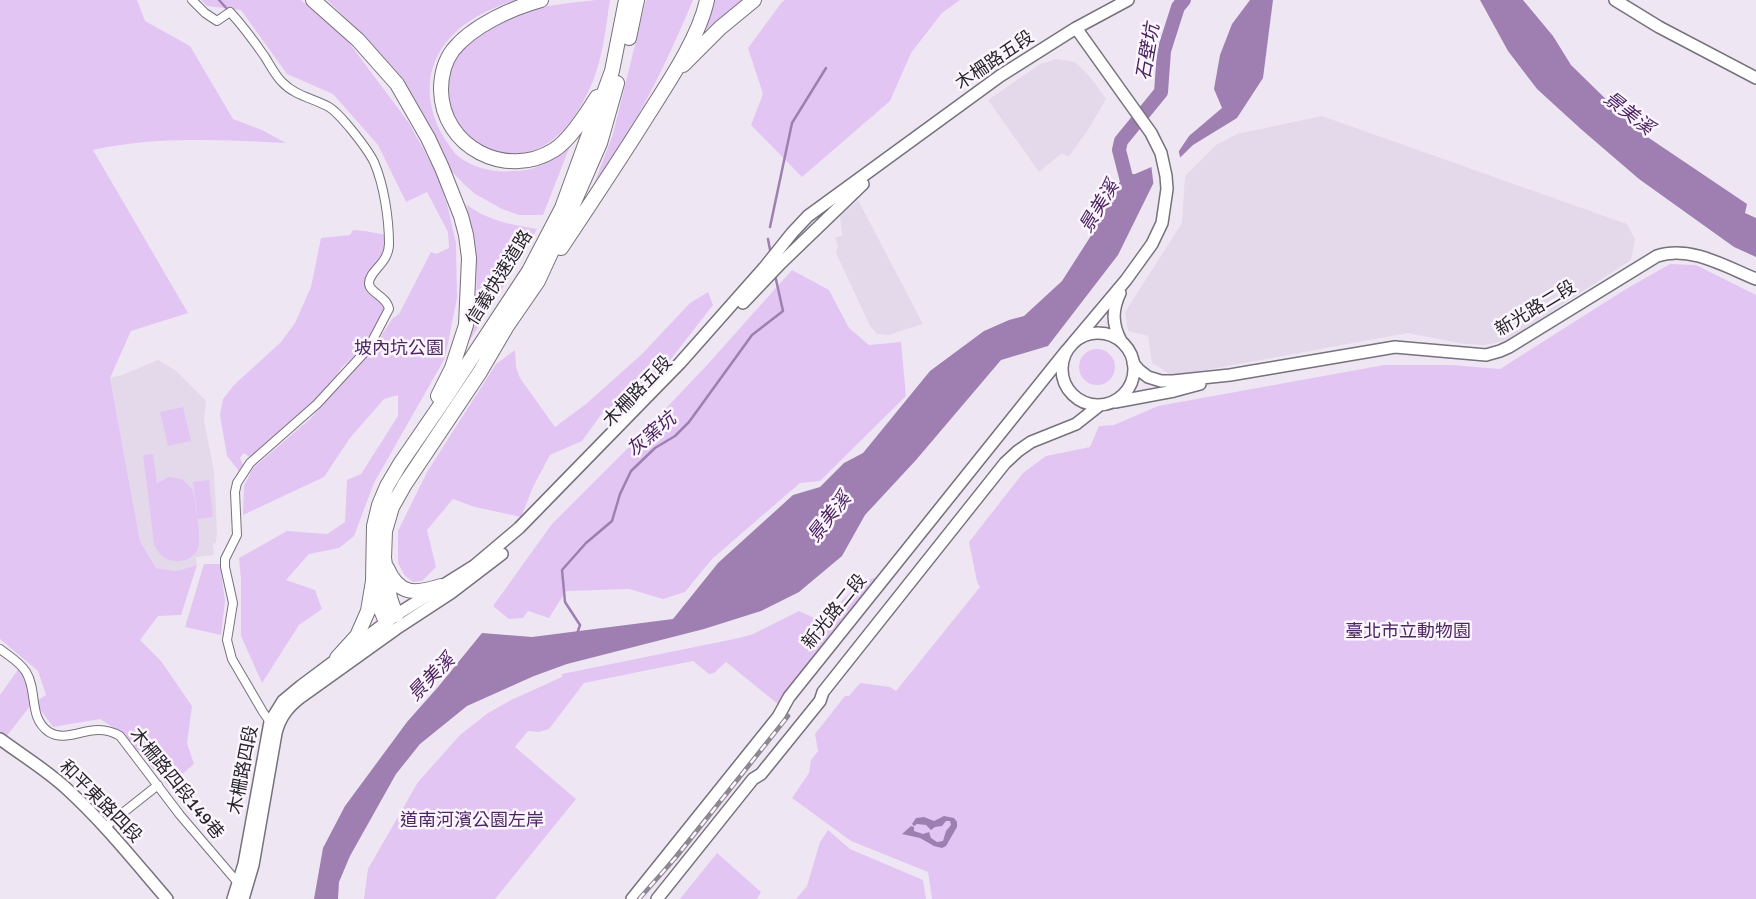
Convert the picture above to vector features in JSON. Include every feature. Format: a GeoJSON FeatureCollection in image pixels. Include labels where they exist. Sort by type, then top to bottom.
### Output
{"type":"FeatureCollection","features":[{"type":"Feature","properties":{"kind":"highway"},"geometry":{"type":"LineString","coordinates":[[313,0],[358,40],[396,84],[428,138],[453,195],[466,234],[470,258],[466,325],[452,368],[417,440]]}},
{"type":"Feature","properties":{"kind":"highway"},"geometry":{"type":"LineString","coordinates":[[541,0],[512,11],[467,36],[453,50],[446,62],[441,78],[442,100],[447,119],[458,135],[471,147],[489,158],[508,162],[525,162],[555,149],[586,116],[602,88],[621,28]]}},
{"type":"Feature","properties":{"kind":"highway","name":"信義快速道路"},"geometry":{"type":"LineString","coordinates":[[378,557],[374,526],[379,505],[400,464],[529,272],[556,222],[612,71],[626,0]]}},
{"type":"Feature","properties":{"kind":"highway","name":"信義快速道路"},"geometry":{"type":"LineString","coordinates":[[378,557],[392,507],[405,484],[538,281],[600,143],[624,62],[637,0]]}},
{"type":"Feature","properties":{"kind":"highway"},"geometry":{"type":"LineString","coordinates":[[538,281],[601,188],[672,76],[694,33],[707,0]]}},
{"type":"Feature","properties":{"kind":"highway"},"geometry":{"type":"LineString","coordinates":[[672,76],[720,28],[754,0]]}},
{"type":"Feature","properties":{"kind":"highway"},"geometry":{"type":"LineString","coordinates":[[378,557],[393,580],[407,591],[425,591],[441,586]]}},
{"type":"Feature","properties":{"kind":"highway"},"geometry":{"type":"LineString","coordinates":[[378,557],[378,595],[393,622]]}},
{"type":"Feature","properties":{"kind":"highway"},"geometry":{"type":"LineString","coordinates":[[337,658],[356,636],[368,611],[378,557]]}},
{"type":"Feature","properties":{"kind":"street"},"geometry":{"type":"LineString","coordinates":[[192,0],[205,13],[217,21],[230,12],[252,39],[282,82],[293,92],[328,107],[340,116],[361,141],[374,162],[381,184],[388,230],[388,252],[386,259],[368,282],[369,287],[384,299],[389,309],[370,345],[317,404],[250,463],[241,474],[234,492],[237,535],[225,563],[232,603],[227,633],[228,646],[232,659],[263,712],[274,722]]}},
{"type":"Feature","properties":{"kind":"street","name":"木柵路五段"},"geometry":{"type":"LineString","coordinates":[[393,622],[441,586],[474,566],[519,528],[674,369],[764,268],[792,233],[818,208],[888,160],[1000,76],[1076,28],[1128,0]]}},
{"type":"Feature","properties":{"kind":"street"},"geometry":{"type":"LineString","coordinates":[[1615,0],[1666,31],[1756,78]]}},
{"type":"Feature","properties":{"kind":"street","name":"新光路二段"},"geometry":{"type":"LineString","coordinates":[[632,899],[778,717],[789,698],[1070,346],[1126,280],[1152,244],[1162,223],[1166,199],[1166,176],[1161,153],[1143,119],[1076,28]]}},
{"type":"Feature","properties":{"kind":"street","name":"木柵路五段"},"geometry":{"type":"LineString","coordinates":[[393,622],[479,572],[524,534],[668,387],[781,263],[888,160]]}},
{"type":"Feature","properties":{"kind":"street"},"geometry":{"type":"LineString","coordinates":[[818,208],[821,211],[823,223]]}},
{"type":"Feature","properties":{"kind":"street","name":"新光路二段"},"geometry":{"type":"LineString","coordinates":[[1134,363],[1143,373],[1161,381],[1173,381],[1230,375],[1395,347],[1491,354],[1509,346],[1657,256],[1668,252],[1690,254],[1756,279]]}},
{"type":"Feature","properties":{"kind":"street","name":"新光路二段"},"geometry":{"type":"LineString","coordinates":[[1120,341],[1113,316],[1117,300],[1126,280]]}},
{"type":"Feature","properties":{"kind":"street"},"geometry":{"type":"LineString","coordinates":[[1096,333],[1113,336],[1120,341],[1127,347],[1134,363],[1132,380],[1128,388],[1116,400],[1104,404],[1085,402],[1078,399],[1067,387],[1064,380],[1062,365],[1070,346],[1088,334],[1096,333]]}},
{"type":"Feature","properties":{"kind":"street","name":"新光路二段"},"geometry":{"type":"LineString","coordinates":[[657,899],[753,779],[761,774],[820,701],[823,692],[853,653],[1005,463],[1031,442],[1076,424],[1104,404],[1174,391],[1230,375]]}},
{"type":"Feature","properties":{"kind":"street","name":"木柵路四段"},"geometry":{"type":"LineString","coordinates":[[274,722],[291,705],[393,622]]}},
{"type":"Feature","properties":{"kind":"street","name":"木柵路四段"},"geometry":{"type":"LineString","coordinates":[[233,899],[243,890],[253,865],[274,722],[283,701],[337,658],[393,622]]}},
{"type":"Feature","properties":{"kind":"street","name":"木柵路四段149巷"},"geometry":{"type":"LineString","coordinates":[[0,649],[14,658],[26,672],[32,688],[37,719],[48,731],[62,736],[98,729],[114,733],[124,740],[180,815],[243,890]]}},
{"type":"Feature","properties":{"kind":"street","name":"和平東路四段"},"geometry":{"type":"LineString","coordinates":[[0,739],[60,783],[105,827],[167,899]]}},
{"type":"Feature","properties":{"kind":"street"},"geometry":{"type":"LineString","coordinates":[[105,827],[158,785]]}},
{"type":"Feature","properties":{"kind":"shaded area"},"geometry":{"type":"Polygon","coordinates":[[[1057,59],[1075,62],[1091,78],[1106,99],[1088,130],[1069,156],[1062,153],[1039,172],[988,100],[1040,64],[1057,59]]]}},
{"type":"Feature","properties":{"kind":"shaded area"},"geometry":{"type":"Polygon","coordinates":[[[1322,116],[1627,224],[1635,239],[1631,260],[1508,340],[1485,345],[1464,344],[1408,333],[1173,376],[1152,363],[1148,336],[1128,331],[1125,312],[1182,223],[1185,176],[1216,145],[1237,134],[1322,116]]]}},
{"type":"Feature","properties":{"kind":"shaded area"},"geometry":{"type":"Polygon","coordinates":[[[858,200],[923,324],[888,335],[877,334],[870,326],[836,253],[838,246],[835,238],[842,235],[840,216],[858,200]]]}},
{"type":"Feature","properties":{"kind":"shaded area"},"geometry":{"type":"Polygon","coordinates":[[[158,360],[175,370],[206,401],[204,420],[214,471],[217,532],[216,543],[213,544],[214,555],[196,557],[197,565],[176,571],[156,568],[140,541],[110,378],[158,360]]]}},
{"type":"Feature","properties":{"kind":"green space"},"geometry":{"type":"Polygon","coordinates":[[[0,0],[137,0],[145,21],[190,46],[233,119],[262,130],[286,143],[190,140],[141,143],[93,150],[188,313],[131,331],[110,378],[140,541],[156,568],[176,571],[197,565],[181,615],[158,616],[140,640],[161,661],[192,706],[187,743],[194,764],[168,786],[123,734],[100,719],[53,727],[35,702],[46,695],[38,671],[0,639],[0,0]]]}},
{"type":"Feature","properties":{"kind":"green space","name":"坡內坑公園"},"geometry":{"type":"Polygon","coordinates":[[[201,0],[301,0],[344,36],[409,123],[438,176],[456,243],[457,298],[445,358],[374,483],[354,536],[339,548],[309,554],[286,580],[315,590],[322,609],[299,625],[262,683],[241,636],[239,558],[287,531],[327,534],[345,522],[347,480],[361,474],[398,416],[398,395],[384,399],[350,438],[324,477],[243,515],[244,486],[253,468],[310,419],[346,377],[369,355],[392,319],[399,314],[431,252],[436,254],[449,248],[448,232],[427,192],[406,202],[378,145],[333,94],[287,74],[241,10],[207,6],[201,0]]]}},
{"type":"Feature","properties":{"kind":"green space"},"geometry":{"type":"Polygon","coordinates":[[[327,0],[516,0],[493,8],[472,19],[446,43],[434,64],[431,76],[430,100],[442,135],[454,151],[465,161],[484,169],[506,171],[533,168],[548,161],[572,141],[543,215],[519,215],[502,209],[475,194],[465,185],[451,171],[402,82],[366,38],[327,0]]]}},
{"type":"Feature","properties":{"kind":"green space"},"geometry":{"type":"Polygon","coordinates":[[[596,0],[610,0],[599,63],[591,87],[566,126],[543,146],[530,152],[515,154],[499,152],[470,140],[449,112],[446,94],[448,77],[455,61],[465,48],[493,26],[533,9],[596,0]]]}},
{"type":"Feature","properties":{"kind":"green space"},"geometry":{"type":"Polygon","coordinates":[[[646,0],[693,0],[649,95],[623,141],[594,184],[613,134],[646,0]]]}},
{"type":"Feature","properties":{"kind":"green space"},"geometry":{"type":"Polygon","coordinates":[[[715,0],[742,0],[701,33],[709,21],[715,0]]]}},
{"type":"Feature","properties":{"kind":"green space"},"geometry":{"type":"Polygon","coordinates":[[[785,0],[960,0],[942,13],[911,53],[890,101],[802,177],[751,125],[763,94],[748,48],[785,0]]]}},
{"type":"Feature","properties":{"kind":"green space"},"geometry":{"type":"Polygon","coordinates":[[[466,204],[491,218],[537,229],[466,346],[475,308],[477,282],[474,243],[466,204]]]}},
{"type":"Feature","properties":{"kind":"green space"},"geometry":{"type":"Polygon","coordinates":[[[353,230],[386,235],[382,259],[366,282],[368,290],[384,304],[384,311],[363,348],[342,367],[331,383],[313,402],[251,456],[249,457],[244,453],[240,458],[243,465],[239,471],[227,456],[220,415],[223,399],[234,385],[281,342],[295,323],[311,287],[321,238],[350,235],[353,230]]]}},
{"type":"Feature","properties":{"kind":"green space","name":"臺北市立動物園"},"geometry":{"type":"Polygon","coordinates":[[[1670,264],[1696,265],[1756,295],[1756,899],[932,899],[928,872],[851,841],[792,798],[809,773],[811,760],[818,751],[815,734],[845,696],[849,696],[860,683],[890,687],[896,691],[980,587],[977,582],[969,542],[1023,473],[1046,456],[1090,447],[1099,426],[1114,425],[1158,406],[1384,365],[1452,365],[1500,369],[1626,289],[1670,264]]]}},
{"type":"Feature","properties":{"kind":"green space"},"geometry":{"type":"Polygon","coordinates":[[[792,270],[829,290],[849,328],[869,345],[901,342],[906,396],[820,481],[800,483],[712,559],[685,592],[663,599],[629,589],[566,591],[549,618],[528,611],[523,618],[509,619],[493,606],[552,524],[707,365],[792,270]]]}},
{"type":"Feature","properties":{"kind":"green space"},"geometry":{"type":"Polygon","coordinates":[[[708,292],[713,305],[660,373],[603,412],[582,441],[550,455],[533,487],[521,517],[475,507],[453,499],[427,530],[436,567],[422,581],[413,582],[405,576],[398,563],[398,531],[427,472],[496,364],[515,350],[516,367],[520,378],[555,427],[586,404],[642,354],[690,303],[708,292]]]}},
{"type":"Feature","properties":{"kind":"green space"},"geometry":{"type":"Polygon","coordinates":[[[1097,349],[1110,354],[1115,367],[1110,380],[1097,385],[1084,380],[1079,367],[1084,354],[1097,349]]]}},
{"type":"Feature","properties":{"kind":"green space"},"geometry":{"type":"Polygon","coordinates":[[[183,407],[191,441],[168,446],[160,412],[183,407]]]}},
{"type":"Feature","properties":{"kind":"green space"},"geometry":{"type":"Polygon","coordinates":[[[153,454],[157,483],[169,477],[182,479],[192,489],[194,495],[199,543],[193,556],[187,559],[172,561],[165,558],[158,552],[154,544],[143,455],[153,454]]]}},
{"type":"Feature","properties":{"kind":"green space"},"geometry":{"type":"Polygon","coordinates":[[[209,480],[213,517],[198,519],[193,482],[209,480]]]}},
{"type":"Feature","properties":{"kind":"green space"},"geometry":{"type":"Polygon","coordinates":[[[204,564],[220,564],[225,601],[221,635],[185,627],[204,564]]]}},
{"type":"Feature","properties":{"kind":"green space","name":"道南河濱公園左岸"},"geometry":{"type":"Polygon","coordinates":[[[883,574],[779,705],[726,662],[714,673],[709,674],[693,661],[584,683],[549,729],[539,732],[528,731],[515,747],[576,799],[495,899],[364,899],[368,869],[418,782],[460,735],[488,713],[511,700],[562,677],[562,674],[739,638],[753,634],[799,611],[821,621],[859,584],[883,574]]]}},
{"type":"Feature","properties":{"kind":"green space"},"geometry":{"type":"Polygon","coordinates":[[[19,668],[26,680],[31,705],[6,737],[0,732],[0,695],[19,668]]]}},
{"type":"Feature","properties":{"kind":"green space"},"geometry":{"type":"Polygon","coordinates":[[[828,830],[850,849],[923,880],[926,899],[796,899],[807,886],[820,842],[828,830]]]}},
{"type":"Feature","properties":{"kind":"green space"},"geometry":{"type":"Polygon","coordinates":[[[717,853],[761,892],[757,899],[680,899],[717,853]]]}},
{"type":"Feature","properties":{"kind":"water","name":"景美溪"},"geometry":{"type":"Polygon","coordinates":[[[1250,0],[1273,0],[1263,78],[1237,118],[1193,145],[1153,184],[1118,255],[1048,346],[1001,360],[916,460],[865,515],[842,556],[799,592],[761,611],[704,629],[567,664],[534,676],[467,706],[420,744],[396,774],[350,856],[339,882],[338,899],[314,899],[323,848],[345,806],[407,722],[482,633],[532,637],[673,619],[718,563],[793,495],[820,487],[844,463],[863,453],[930,371],[984,331],[1009,320],[1024,316],[1062,281],[1094,231],[1124,174],[1135,174],[1175,157],[1189,136],[1222,108],[1214,89],[1220,55],[1232,24],[1250,0]]]}},
{"type":"Feature","properties":{"kind":"water"},"geometry":{"type":"Polygon","coordinates":[[[1480,0],[1523,0],[1553,36],[1571,65],[1618,111],[1646,136],[1747,204],[1745,213],[1756,218],[1756,257],[1734,247],[1639,179],[1537,89],[1508,51],[1480,0]]]}},
{"type":"Feature","properties":{"kind":"water"},"geometry":{"type":"Polygon","coordinates":[[[944,816],[954,818],[957,822],[957,827],[946,846],[942,848],[920,838],[902,834],[911,826],[914,827],[914,831],[923,834],[929,832],[931,838],[937,842],[943,841],[946,831],[951,825],[950,821],[946,821],[942,826],[931,830],[926,825],[917,824],[914,826],[912,824],[916,818],[924,817],[934,821],[944,816]]]}},
{"type":"Feature","properties":{"kind":"pier"},"geometry":{"type":"Polygon","coordinates":[[[1178,148],[1181,161],[1154,188],[1151,164],[1173,155],[1178,148]]]}},
{"type":"Feature","properties":{"kind":"waterway"},"geometry":{"type":"LineString","coordinates":[[219,0],[228,10]]}},
{"type":"Feature","properties":{"kind":"waterway","name":"石壁坑"},"geometry":{"type":"LineString","coordinates":[[1129,189],[1119,150],[1121,141],[1161,92],[1164,51],[1178,7],[1184,0]]}},
{"type":"Feature","properties":{"kind":"waterway","name":"灰窯坑"},"geometry":{"type":"LineString","coordinates":[[770,227],[792,123],[826,68]]}},
{"type":"Feature","properties":{"kind":"waterway","name":"灰窯坑"},"geometry":{"type":"LineString","coordinates":[[768,239],[771,255]]}},
{"type":"Feature","properties":{"kind":"waterway","name":"灰窯坑"},"geometry":{"type":"LineString","coordinates":[[577,634],[580,625],[565,602],[562,570],[586,543],[612,521],[620,494],[631,471],[655,448],[675,436],[689,422],[752,335],[783,311],[775,275]]}},
{"type":"Feature","properties":{"kind":"railway"},"geometry":{"type":"LineString","coordinates":[[639,899],[677,856],[788,716]]}}]}
